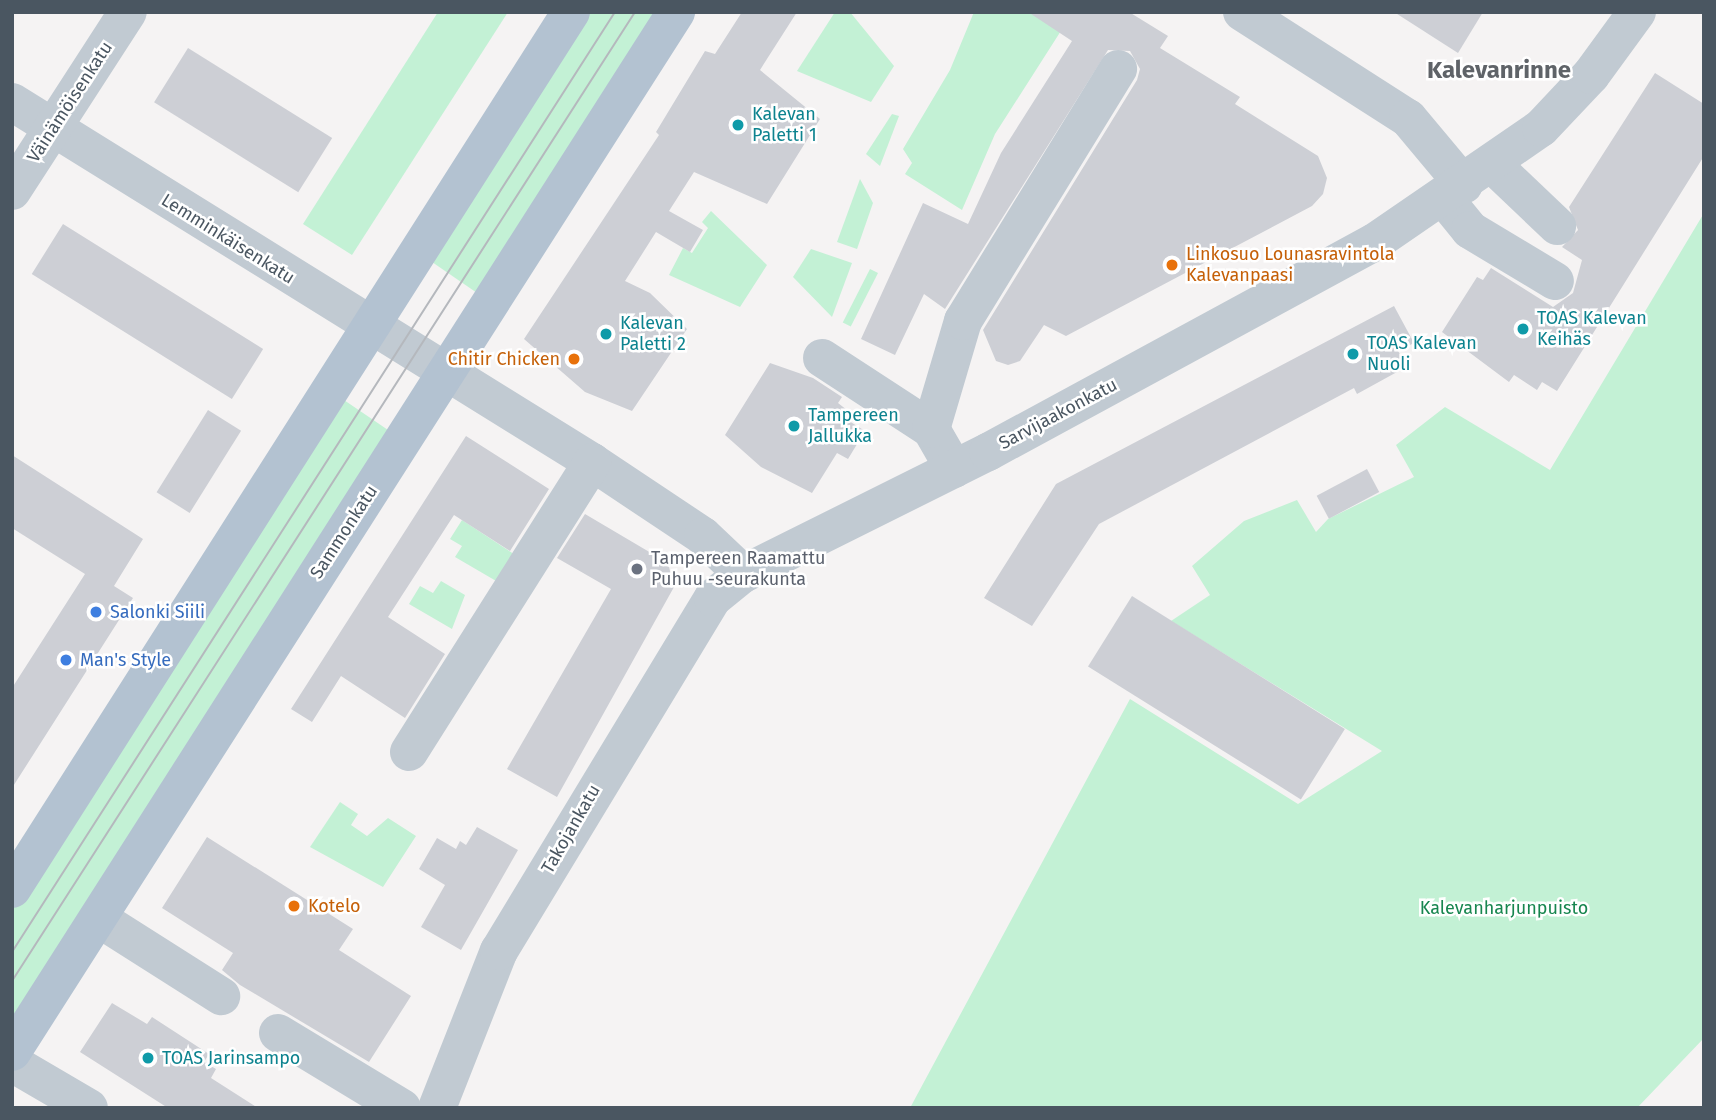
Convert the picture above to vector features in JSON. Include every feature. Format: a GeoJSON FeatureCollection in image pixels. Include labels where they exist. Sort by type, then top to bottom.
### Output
{"type":"FeatureCollection","features":[{"type":"Feature","properties":{"kind":"main road"},"geometry":{"type":"LineString","coordinates":[[12,889],[571,12]]}},
{"type":"Feature","properties":{"kind":"main road","name":"Sammonkatu"},"geometry":{"type":"LineString","coordinates":[[12,1052],[676,12]]}},
{"type":"Feature","properties":{"kind":"street","name":"Väinämöisenkatu"},"geometry":{"type":"LineString","coordinates":[[12,191],[128,12]]}},
{"type":"Feature","properties":{"kind":"street"},"geometry":{"type":"LineString","coordinates":[[1242,12],[1408,118],[1467,182],[1557,226]]}},
{"type":"Feature","properties":{"kind":"street","name":"Sarvijaakonkatu"},"geometry":{"type":"LineString","coordinates":[[743,574],[954,469],[1375,242],[1467,182],[1541,128],[1591,75],[1637,12]]}},
{"type":"Feature","properties":{"kind":"street"},"geometry":{"type":"LineString","coordinates":[[931,429],[963,321],[1118,69]]}},
{"type":"Feature","properties":{"kind":"street","name":"Lemminkäisenkatu"},"geometry":{"type":"LineString","coordinates":[[12,102],[371,329],[447,372]]}},
{"type":"Feature","properties":{"kind":"street"},"geometry":{"type":"LineString","coordinates":[[1467,182],[1470,230],[1555,281]]}},
{"type":"Feature","properties":{"kind":"street"},"geometry":{"type":"LineString","coordinates":[[822,358],[931,429],[954,469]]}},
{"type":"Feature","properties":{"kind":"street"},"geometry":{"type":"LineString","coordinates":[[447,372],[592,462],[703,536],[743,574]]}},
{"type":"Feature","properties":{"kind":"street"},"geometry":{"type":"LineString","coordinates":[[409,752],[592,462]]}},
{"type":"Feature","properties":{"kind":"street","name":"Takojankatu"},"geometry":{"type":"LineString","coordinates":[[437,1108],[499,951],[684,638],[712,598],[743,574]]}},
{"type":"Feature","properties":{"kind":"street"},"geometry":{"type":"LineString","coordinates":[[98,918],[221,996]]}},
{"type":"Feature","properties":{"kind":"street"},"geometry":{"type":"LineString","coordinates":[[278,1033],[402,1108]]}},
{"type":"Feature","properties":{"kind":"street"},"geometry":{"type":"LineString","coordinates":[[12,1063],[89,1108]]}},
{"type":"Feature","properties":{"kind":"green space"},"geometry":{"type":"Polygon","coordinates":[[[438,12],[508,12],[352,255],[303,224],[438,12]]]}},
{"type":"Feature","properties":{"kind":"green space"},"geometry":{"type":"Polygon","coordinates":[[[590,12],[664,12],[480,295],[432,262],[590,12]]]}},
{"type":"Feature","properties":{"kind":"green space"},"geometry":{"type":"Polygon","coordinates":[[[835,12],[850,12],[894,66],[871,102],[797,71],[835,12]]]}},
{"type":"Feature","properties":{"kind":"green space"},"geometry":{"type":"Polygon","coordinates":[[[974,12],[1073,12],[995,134],[962,210],[905,174],[912,163],[903,149],[950,70],[974,12]]]}},
{"type":"Feature","properties":{"kind":"green space"},"geometry":{"type":"Polygon","coordinates":[[[892,114],[899,116],[880,166],[866,154],[892,114]]]}},
{"type":"Feature","properties":{"kind":"green space"},"geometry":{"type":"Polygon","coordinates":[[[860,179],[873,203],[857,249],[837,242],[860,179]]]}},
{"type":"Feature","properties":{"kind":"green space"},"geometry":{"type":"Polygon","coordinates":[[[711,211],[767,265],[740,307],[669,275],[683,248],[692,253],[708,228],[702,222],[711,211]]]}},
{"type":"Feature","properties":{"kind":"green space","name":"Kalevanharjunpuisto"},"geometry":{"type":"Polygon","coordinates":[[[1704,213],[1704,1038],[1637,1108],[910,1108],[1130,699],[1298,804],[1382,751],[1171,621],[1210,595],[1192,566],[1244,521],[1297,500],[1316,532],[1328,519],[1414,477],[1396,445],[1445,407],[1550,470],[1704,213]]]}},
{"type":"Feature","properties":{"kind":"green space"},"geometry":{"type":"Polygon","coordinates":[[[811,249],[852,263],[832,317],[793,277],[811,249]]]}},
{"type":"Feature","properties":{"kind":"green space"},"geometry":{"type":"Polygon","coordinates":[[[870,269],[878,273],[851,327],[843,322],[870,269]]]}},
{"type":"Feature","properties":{"kind":"green space"},"geometry":{"type":"Polygon","coordinates":[[[341,398],[388,430],[12,1030],[12,910],[341,398]]]}},
{"type":"Feature","properties":{"kind":"green space"},"geometry":{"type":"Polygon","coordinates":[[[462,520],[520,558],[503,585],[455,557],[462,546],[450,539],[462,520]]]}},
{"type":"Feature","properties":{"kind":"green space"},"geometry":{"type":"Polygon","coordinates":[[[441,581],[465,595],[452,629],[409,604],[420,586],[433,593],[441,581]]]}},
{"type":"Feature","properties":{"kind":"green space"},"geometry":{"type":"Polygon","coordinates":[[[340,802],[358,814],[351,825],[367,836],[388,818],[416,836],[383,887],[310,847],[340,802]]]}},
{"type":"Feature","properties":{"kind":"building"},"geometry":{"type":"Polygon","coordinates":[[[742,12],[797,12],[760,70],[820,119],[767,204],[694,172],[669,211],[703,230],[690,252],[656,232],[625,281],[650,293],[687,329],[632,411],[585,392],[524,339],[659,135],[656,132],[705,51],[715,54],[742,12]]]}},
{"type":"Feature","properties":{"kind":"building"},"geometry":{"type":"Polygon","coordinates":[[[1028,12],[1129,12],[1168,36],[1160,48],[1240,97],[1235,104],[1318,156],[1327,178],[1323,194],[1312,206],[1066,336],[1044,325],[1020,361],[1008,365],[996,361],[983,330],[1137,80],[1140,69],[1130,51],[1108,50],[945,309],[924,294],[895,355],[861,339],[923,203],[968,224],[1001,153],[1072,41],[1028,12]]]}},
{"type":"Feature","properties":{"kind":"building"},"geometry":{"type":"Polygon","coordinates":[[[1394,12],[1483,12],[1458,53],[1394,12]]]}},
{"type":"Feature","properties":{"kind":"building"},"geometry":{"type":"Polygon","coordinates":[[[188,48],[332,138],[298,192],[154,102],[188,48]]]}},
{"type":"Feature","properties":{"kind":"building"},"geometry":{"type":"Polygon","coordinates":[[[1655,73],[1704,104],[1704,156],[1557,391],[1542,382],[1537,390],[1514,375],[1509,382],[1442,332],[1477,277],[1483,280],[1491,268],[1553,307],[1573,293],[1582,260],[1562,247],[1578,230],[1569,207],[1655,73]]]}},
{"type":"Feature","properties":{"kind":"building"},"geometry":{"type":"Polygon","coordinates":[[[63,224],[263,349],[232,399],[32,274],[63,224]]]}},
{"type":"Feature","properties":{"kind":"building"},"geometry":{"type":"Polygon","coordinates":[[[1394,306],[1414,343],[1398,351],[1402,357],[1392,363],[1397,372],[1357,394],[1354,388],[1099,524],[1032,626],[984,598],[1056,484],[1394,306]]]}},
{"type":"Feature","properties":{"kind":"building","name":"Tampereen Jallukka"},"geometry":{"type":"Polygon","coordinates":[[[770,363],[813,378],[842,397],[838,403],[852,414],[849,421],[865,431],[848,459],[837,453],[812,493],[761,467],[725,435],[770,363]]]}},
{"type":"Feature","properties":{"kind":"building"},"geometry":{"type":"Polygon","coordinates":[[[208,410],[241,431],[190,513],[157,492],[208,410]]]}},
{"type":"Feature","properties":{"kind":"building"},"geometry":{"type":"Polygon","coordinates":[[[466,436],[549,489],[510,551],[454,515],[388,617],[445,654],[405,718],[341,676],[312,722],[291,709],[466,436]]]}},
{"type":"Feature","properties":{"kind":"building"},"geometry":{"type":"Polygon","coordinates":[[[12,455],[143,539],[114,586],[133,598],[12,788],[12,688],[85,574],[12,528],[12,455]]]}},
{"type":"Feature","properties":{"kind":"building"},"geometry":{"type":"Polygon","coordinates":[[[1367,469],[1379,492],[1329,519],[1317,496],[1367,469]]]}},
{"type":"Feature","properties":{"kind":"building"},"geometry":{"type":"Polygon","coordinates":[[[585,514],[668,563],[674,587],[557,797],[507,769],[611,589],[557,558],[585,514]]]}},
{"type":"Feature","properties":{"kind":"building"},"geometry":{"type":"Polygon","coordinates":[[[1132,596],[1345,729],[1301,799],[1088,666],[1132,596]]]}},
{"type":"Feature","properties":{"kind":"building"},"geometry":{"type":"Polygon","coordinates":[[[477,827],[518,850],[461,950],[421,927],[445,885],[419,869],[437,838],[456,849],[460,841],[466,845],[477,827]]]}},
{"type":"Feature","properties":{"kind":"building"},"geometry":{"type":"Polygon","coordinates":[[[207,837],[353,929],[339,950],[411,996],[369,1062],[240,985],[222,970],[233,953],[162,908],[207,837]]]}},
{"type":"Feature","properties":{"kind":"building","name":"TOAS Jarinsampo"},"geometry":{"type":"Polygon","coordinates":[[[112,1003],[147,1024],[152,1017],[209,1054],[204,1062],[216,1069],[211,1078],[258,1108],[168,1108],[80,1052],[112,1003]]]}},
{"type":"Feature","properties":{"kind":"tram line"},"geometry":{"type":"LineString","coordinates":[[12,952],[615,12]]}},
{"type":"Feature","properties":{"kind":"tram line"},"geometry":{"type":"LineString","coordinates":[[12,981],[635,12]]}},
{"type":"Feature","properties":{"kind":"place","name":"Kalevan Paletti 1"},"geometry":{"type":"Point","coordinates":[738,125]}},
{"type":"Feature","properties":{"kind":"place","name":"Linkosuo Lounasravintola Kalevanpaasi"},"geometry":{"type":"Point","coordinates":[1172,265]}},
{"type":"Feature","properties":{"kind":"place","name":"TOAS Kalevan Keihäs"},"geometry":{"type":"Point","coordinates":[1523,329]}},
{"type":"Feature","properties":{"kind":"place","name":"Kalevan Paletti 2"},"geometry":{"type":"Point","coordinates":[606,334]}},
{"type":"Feature","properties":{"kind":"place","name":"TOAS Kalevan Nuoli"},"geometry":{"type":"Point","coordinates":[1353,354]}},
{"type":"Feature","properties":{"kind":"place","name":"Chitir Chicken"},"geometry":{"type":"Point","coordinates":[574,359]}},
{"type":"Feature","properties":{"kind":"place","name":"Tampereen Jallukka"},"geometry":{"type":"Point","coordinates":[794,426]}},
{"type":"Feature","properties":{"kind":"place","name":"Tampereen Raamattu Puhuu -seurakunta"},"geometry":{"type":"Point","coordinates":[637,569]}},
{"type":"Feature","properties":{"kind":"place","name":"Salonki Siili"},"geometry":{"type":"Point","coordinates":[96,612]}},
{"type":"Feature","properties":{"kind":"place","name":"Man's Style"},"geometry":{"type":"Point","coordinates":[66,660]}},
{"type":"Feature","properties":{"kind":"place","name":"Kotelo"},"geometry":{"type":"Point","coordinates":[294,906]}},
{"type":"Feature","properties":{"kind":"place","name":"TOAS Jarinsampo"},"geometry":{"type":"Point","coordinates":[148,1058]}},
{"type":"Feature","properties":{"kind":"district","name":"Kalevanrinne"},"geometry":{"type":"Point","coordinates":[1499,71]}}]}
